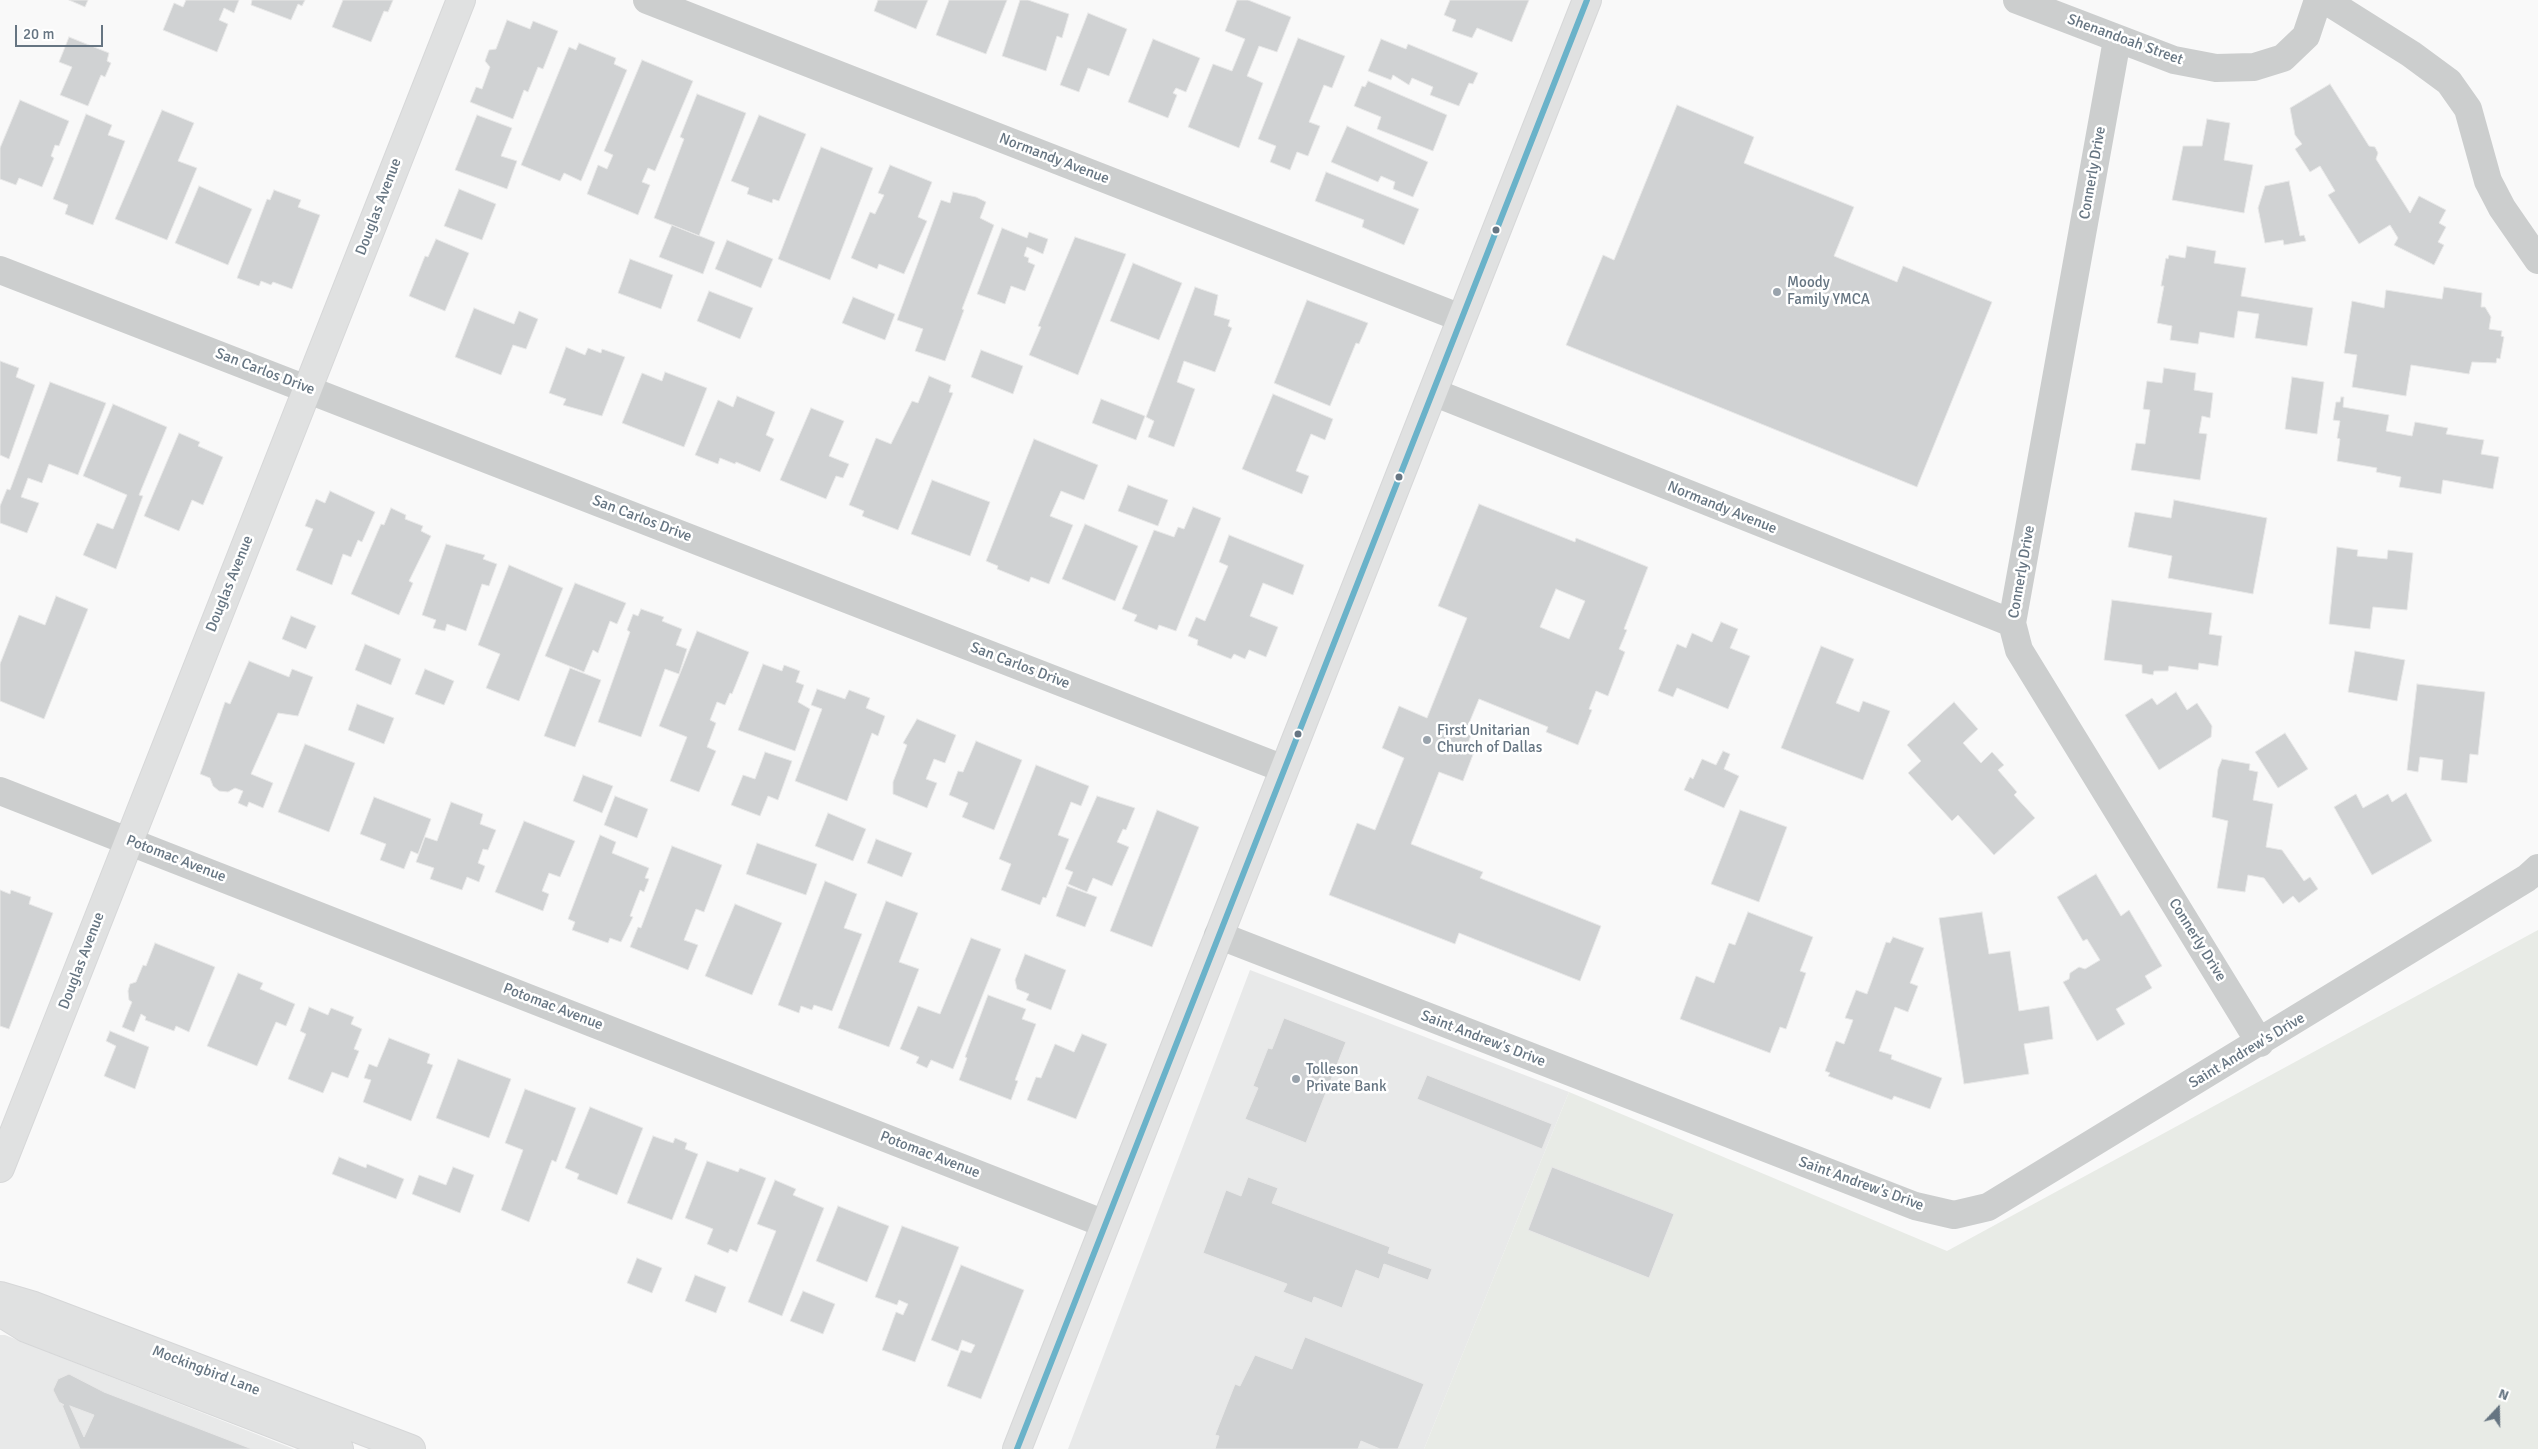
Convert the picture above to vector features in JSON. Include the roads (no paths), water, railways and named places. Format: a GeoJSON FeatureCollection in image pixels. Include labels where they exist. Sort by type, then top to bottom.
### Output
{"type":"FeatureCollection","features":[{"type":"Feature","properties":{"kind":"main road","name":"Douglas Avenue"},"geometry":{"type":"LineString","coordinates":[[0,1168],[461,0]]}},
{"type":"Feature","properties":{"kind":"main road"},"geometry":{"type":"LineString","coordinates":[[1017,1449],[1587,0]]}},
{"type":"Feature","properties":{"kind":"main road","name":"Mockingbird Lane"},"geometry":{"type":"LineString","coordinates":[[0,1296],[34,1306],[402,1447]]}},
{"type":"Feature","properties":{"kind":"main road","name":"Mockingbird Lane"},"geometry":{"type":"LineString","coordinates":[[0,1312],[26,1328],[339,1449]]}},
{"type":"Feature","properties":{"kind":"street","name":"Normandy Avenue"},"geometry":{"type":"LineString","coordinates":[[648,0],[1461,318]]}},
{"type":"Feature","properties":{"kind":"street","name":"Shenandoah Street"},"geometry":{"type":"LineString","coordinates":[[2017,0],[2117,40],[2182,62],[2216,68],[2254,67],[2283,58],[2306,36],[2318,0]]}},
{"type":"Feature","properties":{"kind":"street"},"geometry":{"type":"LineString","coordinates":[[2325,0],[2411,54],[2449,82],[2468,109],[2488,181],[2502,208],[2538,260]]}},
{"type":"Feature","properties":{"kind":"street","name":"Connerly Drive"},"geometry":{"type":"LineString","coordinates":[[2117,40],[2012,623],[2019,650],[2260,1043]]}},
{"type":"Feature","properties":{"kind":"street","name":"San Carlos Drive"},"geometry":{"type":"LineString","coordinates":[[0,270],[308,388],[1284,769]]}},
{"type":"Feature","properties":{"kind":"street","name":"Normandy Avenue"},"geometry":{"type":"LineString","coordinates":[[1433,392],[2012,623]]}},
{"type":"Feature","properties":{"kind":"street","name":"Potomac Avenue"},"geometry":{"type":"LineString","coordinates":[[0,791],[1105,1224]]}},
{"type":"Feature","properties":{"kind":"street","name":"Saint Andrew's Drive"},"geometry":{"type":"LineString","coordinates":[[1218,935],[1916,1206],[1954,1215],[1988,1207],[2528,878],[2538,868]]}},
{"type":"Feature","properties":{"kind":"place","name":"Moody Family YMCA"},"geometry":{"type":"Point","coordinates":[1777,292]}},
{"type":"Feature","properties":{"kind":"place","name":"First Unitarian Church of Dallas"},"geometry":{"type":"Point","coordinates":[1427,740]}},
{"type":"Feature","properties":{"kind":"place","name":"Tolleson Private Bank"},"geometry":{"type":"Point","coordinates":[1296,1079]}}]}
